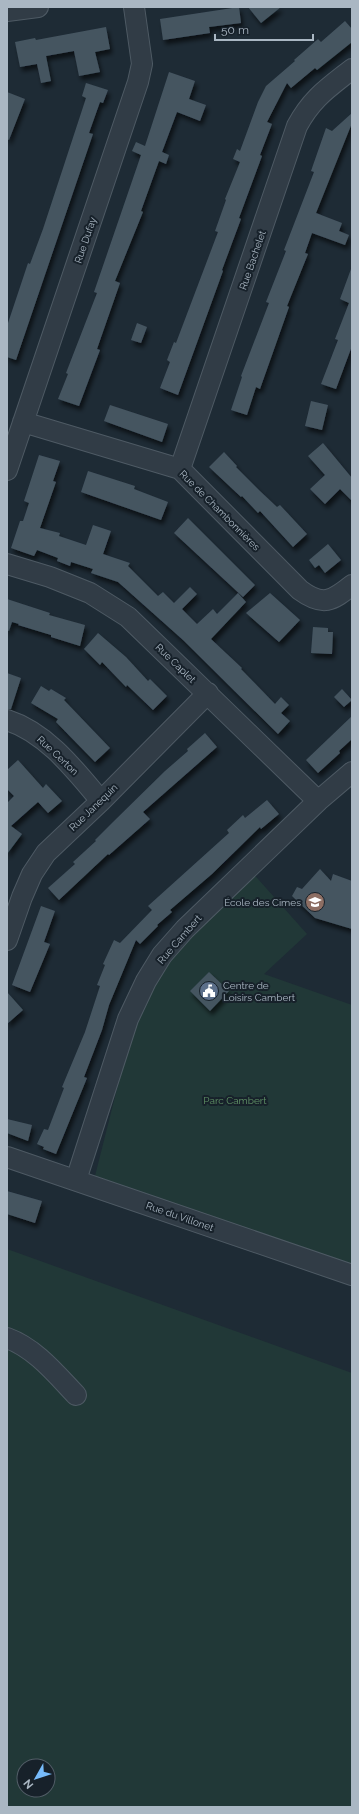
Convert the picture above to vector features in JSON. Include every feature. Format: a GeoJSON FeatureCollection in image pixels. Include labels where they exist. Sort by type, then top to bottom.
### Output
{"type":"FeatureCollection","features":[{"type":"Feature","properties":{"kind":"street"},"geometry":{"type":"LineString","coordinates":[[7,11],[38,7]]}},
{"type":"Feature","properties":{"kind":"street","name":"Rue Dufay"},"geometry":{"type":"LineString","coordinates":[[7,470],[138,82],[142,64],[134,7]]}},
{"type":"Feature","properties":{"kind":"street","name":"Rue Bachelet"},"geometry":{"type":"LineString","coordinates":[[180,469],[298,126],[305,110],[317,96],[352,69]]}},
{"type":"Feature","properties":{"kind":"street","name":"Rue de Chambonnières"},"geometry":{"type":"LineString","coordinates":[[23,422],[180,469],[300,590],[311,598],[320,601],[329,600],[338,596],[352,585]]}},
{"type":"Feature","properties":{"kind":"street","name":"Rue Caplet"},"geometry":{"type":"LineString","coordinates":[[7,564],[50,577],[90,593],[128,617],[318,801]]}},
{"type":"Feature","properties":{"kind":"street","name":"Rue Janequin"},"geometry":{"type":"LineString","coordinates":[[7,940],[22,897],[32,874],[51,848],[101,801],[208,693]]}},
{"type":"Feature","properties":{"kind":"street","name":"Rue Certon"},"geometry":{"type":"LineString","coordinates":[[7,720],[18,724],[39,736],[74,768],[101,801]]}},
{"type":"Feature","properties":{"kind":"street","name":"Rue Cambert"},"geometry":{"type":"LineString","coordinates":[[76,1180],[128,1019],[146,981],[162,955],[185,929],[318,801],[352,772]]}},
{"type":"Feature","properties":{"kind":"street","name":"Rue du Villonet"},"geometry":{"type":"LineString","coordinates":[[7,1157],[352,1275]]}},
{"type":"Feature","properties":{"kind":"street"},"geometry":{"type":"LineString","coordinates":[[7,1338],[18,1342],[44,1362],[76,1395]]}},
{"type":"Feature","properties":{"kind":"green space","name":"Parc Cambert"},"geometry":{"type":"Polygon","coordinates":[[[250,870],[307,934],[264,974],[352,1005],[352,1264],[95,1176],[139,1002],[160,962],[250,870]]]}},
{"type":"Feature","properties":{"kind":"green space"},"geometry":{"type":"Polygon","coordinates":[[[7,1249],[352,1373],[352,1807],[7,1807],[7,1249]]]}},
{"type":"Feature","properties":{"kind":"building"},"geometry":{"type":"Polygon","coordinates":[[[239,7],[241,23],[209,27],[210,33],[163,40],[160,19],[239,7]]]}},
{"type":"Feature","properties":{"kind":"building"},"geometry":{"type":"Polygon","coordinates":[[[248,7],[281,7],[261,23],[248,7]]]}},
{"type":"Feature","properties":{"kind":"building"},"geometry":{"type":"Polygon","coordinates":[[[345,21],[352,29],[352,42],[317,70],[315,68],[291,88],[287,83],[267,122],[272,124],[260,155],[262,156],[239,218],[241,219],[222,270],[223,271],[178,395],[160,388],[170,362],[167,360],[174,342],[176,343],[218,232],[215,231],[226,200],[225,199],[240,162],[233,159],[237,149],[240,151],[258,102],[266,86],[318,39],[321,42],[345,21]]]}},
{"type":"Feature","properties":{"kind":"building"},"geometry":{"type":"Polygon","coordinates":[[[106,27],[110,49],[95,52],[100,72],[79,76],[74,51],[46,56],[51,81],[41,83],[37,64],[20,67],[15,42],[35,38],[36,40],[106,27]]]}},
{"type":"Feature","properties":{"kind":"building"},"geometry":{"type":"Polygon","coordinates":[[[169,72],[195,81],[189,99],[206,105],[200,121],[177,112],[162,152],[169,155],[166,164],[159,161],[141,211],[143,212],[115,281],[120,283],[97,349],[100,350],[79,406],[58,399],[68,374],[66,373],[97,293],[94,292],[141,155],[132,151],[136,142],[145,146],[169,72]]]}},
{"type":"Feature","properties":{"kind":"building"},"geometry":{"type":"Polygon","coordinates":[[[86,83],[108,90],[103,103],[100,102],[89,133],[93,134],[16,360],[7,357],[7,326],[28,263],[30,264],[43,229],[86,98],[82,96],[86,83]]]}},
{"type":"Feature","properties":{"kind":"building"},"geometry":{"type":"Polygon","coordinates":[[[7,92],[25,99],[9,140],[7,139],[7,92]]]}},
{"type":"Feature","properties":{"kind":"building"},"geometry":{"type":"Polygon","coordinates":[[[352,113],[352,123],[316,213],[342,223],[339,231],[349,235],[345,245],[312,233],[305,253],[308,254],[287,306],[289,307],[260,389],[256,387],[247,415],[231,410],[242,377],[241,376],[269,303],[266,302],[286,251],[284,250],[314,172],[311,171],[326,128],[332,131],[352,113]]]}},
{"type":"Feature","properties":{"kind":"building"},"geometry":{"type":"Polygon","coordinates":[[[351,269],[352,346],[336,389],[321,384],[338,340],[335,339],[349,303],[340,299],[351,269]]]}},
{"type":"Feature","properties":{"kind":"building"},"geometry":{"type":"Polygon","coordinates":[[[137,323],[147,327],[141,343],[131,340],[137,323]]]}},
{"type":"Feature","properties":{"kind":"building"},"geometry":{"type":"Polygon","coordinates":[[[311,401],[328,405],[322,430],[305,426],[311,401]]]}},
{"type":"Feature","properties":{"kind":"building"},"geometry":{"type":"Polygon","coordinates":[[[110,405],[168,424],[162,442],[104,421],[110,405]]]}},
{"type":"Feature","properties":{"kind":"building"},"geometry":{"type":"Polygon","coordinates":[[[323,443],[352,478],[352,501],[340,489],[325,504],[310,489],[325,475],[308,456],[323,443]]]}},
{"type":"Feature","properties":{"kind":"building"},"geometry":{"type":"Polygon","coordinates":[[[224,452],[237,466],[236,467],[260,491],[277,507],[280,505],[307,534],[293,547],[260,511],[258,513],[242,496],[241,497],[209,467],[224,452]]]}},
{"type":"Feature","properties":{"kind":"building"},"geometry":{"type":"Polygon","coordinates":[[[39,455],[60,461],[53,481],[56,482],[40,528],[60,533],[59,536],[86,545],[93,525],[111,531],[103,554],[130,563],[128,566],[158,596],[163,592],[174,603],[190,587],[197,594],[182,609],[197,624],[213,609],[217,614],[238,593],[246,602],[211,639],[242,668],[241,669],[275,704],[281,697],[289,705],[281,713],[290,721],[278,734],[183,640],[118,582],[91,573],[93,569],[71,562],[70,566],[57,561],[58,558],[37,550],[34,556],[11,548],[20,521],[23,521],[29,503],[24,501],[39,455]]]}},
{"type":"Feature","properties":{"kind":"building"},"geometry":{"type":"Polygon","coordinates":[[[88,471],[135,486],[134,489],[168,502],[161,520],[81,492],[88,471]]]}},
{"type":"Feature","properties":{"kind":"building"},"geometry":{"type":"Polygon","coordinates":[[[188,518],[255,585],[243,597],[174,533],[188,518]]]}},
{"type":"Feature","properties":{"kind":"building"},"geometry":{"type":"Polygon","coordinates":[[[328,544],[341,560],[325,573],[319,565],[315,568],[309,560],[328,544]]]}},
{"type":"Feature","properties":{"kind":"building"},"geometry":{"type":"Polygon","coordinates":[[[270,593],[300,620],[279,642],[246,613],[270,593]]]}},
{"type":"Feature","properties":{"kind":"building"},"geometry":{"type":"Polygon","coordinates":[[[7,599],[50,613],[49,615],[85,625],[80,646],[12,622],[9,631],[7,630],[7,599]]]}},
{"type":"Feature","properties":{"kind":"building"},"geometry":{"type":"Polygon","coordinates":[[[313,627],[328,628],[328,632],[333,632],[332,654],[311,653],[313,627]]]}},
{"type":"Feature","properties":{"kind":"building"},"geometry":{"type":"Polygon","coordinates":[[[98,633],[126,657],[148,681],[150,679],[167,696],[153,710],[127,685],[126,687],[102,662],[100,665],[84,649],[98,633]]]}},
{"type":"Feature","properties":{"kind":"building"},"geometry":{"type":"Polygon","coordinates":[[[7,673],[21,678],[11,709],[7,709],[7,673]]]}},
{"type":"Feature","properties":{"kind":"building"},"geometry":{"type":"Polygon","coordinates":[[[41,686],[49,691],[51,689],[66,698],[64,700],[110,748],[95,762],[56,722],[58,719],[31,703],[41,686]]]}},
{"type":"Feature","properties":{"kind":"building"},"geometry":{"type":"Polygon","coordinates":[[[342,689],[352,700],[344,707],[334,697],[342,689]]]}},
{"type":"Feature","properties":{"kind":"building"},"geometry":{"type":"Polygon","coordinates":[[[352,716],[352,739],[339,751],[340,753],[318,773],[306,760],[352,716]]]}},
{"type":"Feature","properties":{"kind":"building"},"geometry":{"type":"Polygon","coordinates":[[[205,733],[217,747],[143,812],[150,819],[109,855],[108,854],[59,900],[48,888],[75,864],[73,862],[205,733]]]}},
{"type":"Feature","properties":{"kind":"building"},"geometry":{"type":"Polygon","coordinates":[[[18,760],[43,788],[46,784],[62,801],[48,813],[38,802],[11,826],[22,834],[7,854],[7,803],[14,796],[7,789],[7,770],[18,760]]]}},
{"type":"Feature","properties":{"kind":"building"},"geometry":{"type":"Polygon","coordinates":[[[267,800],[279,814],[261,829],[260,827],[212,874],[170,910],[172,912],[157,925],[158,926],[140,944],[136,940],[109,1005],[102,1030],[84,1077],[87,1078],[56,1154],[43,1149],[44,1147],[37,1144],[44,1129],[48,1130],[64,1088],[62,1087],[85,1032],[100,986],[97,985],[105,965],[103,964],[114,940],[120,943],[152,910],[148,906],[229,833],[227,830],[243,815],[245,818],[267,800]]]}},
{"type":"Feature","properties":{"kind":"building","name":"École des Cimes"},"geometry":{"type":"Polygon","coordinates":[[[320,869],[331,881],[333,874],[352,881],[352,929],[315,918],[292,896],[297,887],[302,889],[320,869]]]}},
{"type":"Feature","properties":{"kind":"building"},"geometry":{"type":"Polygon","coordinates":[[[41,906],[55,911],[44,942],[50,944],[30,992],[12,985],[41,906]]]}},
{"type":"Feature","properties":{"kind":"building","name":"Centre de Loisirs Cambert"},"geometry":{"type":"Polygon","coordinates":[[[209,972],[229,991],[210,1011],[190,991],[209,972]]]}},
{"type":"Feature","properties":{"kind":"building"},"geometry":{"type":"Polygon","coordinates":[[[7,992],[23,1010],[7,1024],[7,992]]]}},
{"type":"Feature","properties":{"kind":"building"},"geometry":{"type":"Polygon","coordinates":[[[7,1119],[32,1125],[28,1141],[7,1133],[7,1119]]]}},
{"type":"Feature","properties":{"kind":"building"},"geometry":{"type":"Polygon","coordinates":[[[7,1191],[42,1201],[35,1223],[7,1214],[7,1191]]]}},
{"type":"Feature","properties":{"kind":"place","name":"École des Cimes"},"geometry":{"type":"Point","coordinates":[315,902]}},
{"type":"Feature","properties":{"kind":"place","name":"Centre de Loisirs Cambert"},"geometry":{"type":"Point","coordinates":[209,991]}}]}
